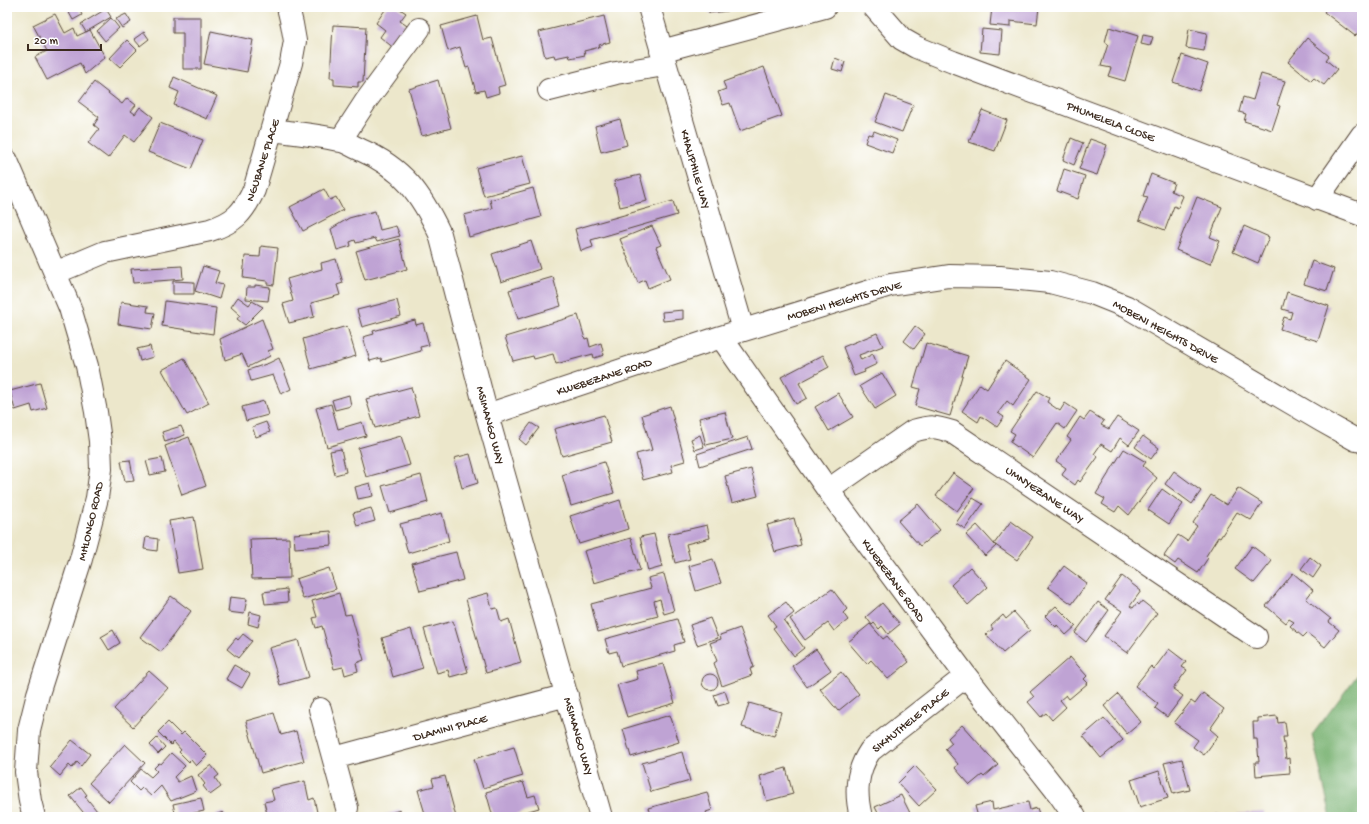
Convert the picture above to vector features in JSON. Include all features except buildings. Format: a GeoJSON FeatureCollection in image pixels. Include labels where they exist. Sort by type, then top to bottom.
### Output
{"type":"FeatureCollection","features":[{"type":"Feature","properties":{"kind":"street","name":"NGUBANE PLACE"},"geometry":{"type":"LineString","coordinates":[[55,272],[105,252],[210,230],[225,225],[247,206],[254,190],[291,63],[295,41],[288,7]]}},
{"type":"Feature","properties":{"kind":"street","name":"KHALIPHILE WAY"},"geometry":{"type":"LineString","coordinates":[[649,7],[743,330]]}},
{"type":"Feature","properties":{"kind":"street"},"geometry":{"type":"LineString","coordinates":[[549,90],[616,73],[825,7]]}},
{"type":"Feature","properties":{"kind":"street","name":"PHUMELELA CLOSE"},"geometry":{"type":"LineString","coordinates":[[874,7],[902,39],[953,62],[1362,215]]}},
{"type":"Feature","properties":{"kind":"street"},"geometry":{"type":"LineString","coordinates":[[340,141],[366,101],[419,29]]}},
{"type":"Feature","properties":{"kind":"street","name":"MSIMANGO WAY"},"geometry":{"type":"LineString","coordinates":[[272,130],[340,141],[370,154],[392,167],[411,186],[428,208],[440,234],[487,415],[601,817]]}},
{"type":"Feature","properties":{"kind":"street"},"geometry":{"type":"LineString","coordinates":[[1317,199],[1362,135]]}},
{"type":"Feature","properties":{"kind":"street","name":"MHLONGO ROAD"},"geometry":{"type":"LineString","coordinates":[[7,161],[70,308],[87,366],[100,441],[101,470],[97,498],[82,559],[38,694],[29,730],[26,772],[34,817]]}},
{"type":"Feature","properties":{"kind":"street","name":"MOBENI HEIGHTS DRIVE"},"geometry":{"type":"LineString","coordinates":[[743,330],[890,285],[949,276],[1000,277],[1050,282],[1092,293],[1127,307],[1322,421],[1356,440],[1362,441]]}},
{"type":"Feature","properties":{"kind":"street","name":"KWEBEZANE ROAD"},"geometry":{"type":"LineString","coordinates":[[487,415],[743,330]]}},
{"type":"Feature","properties":{"kind":"street","name":"KWEBEZANE ROAD"},"geometry":{"type":"LineString","coordinates":[[721,337],[828,490],[966,676],[1059,794],[1075,817]]}},
{"type":"Feature","properties":{"kind":"street","name":"UMNYEZANE WAY"},"geometry":{"type":"LineString","coordinates":[[828,490],[913,431],[929,427],[952,432],[1256,637]]}},
{"type":"Feature","properties":{"kind":"street","name":"SIKHUTHELE PLACE"},"geometry":{"type":"LineString","coordinates":[[861,817],[856,791],[864,760],[870,751],[966,676]]}},
{"type":"Feature","properties":{"kind":"street","name":"DLAMINI PLACE"},"geometry":{"type":"LineString","coordinates":[[334,758],[567,695]]}},
{"type":"Feature","properties":{"kind":"street"},"geometry":{"type":"LineString","coordinates":[[320,709],[347,808]]}},
{"type":"Feature","properties":{"kind":"green space"},"geometry":{"type":"Polygon","coordinates":[[[1362,669],[1362,817],[1331,817],[1312,735],[1362,669]]]}}]}
